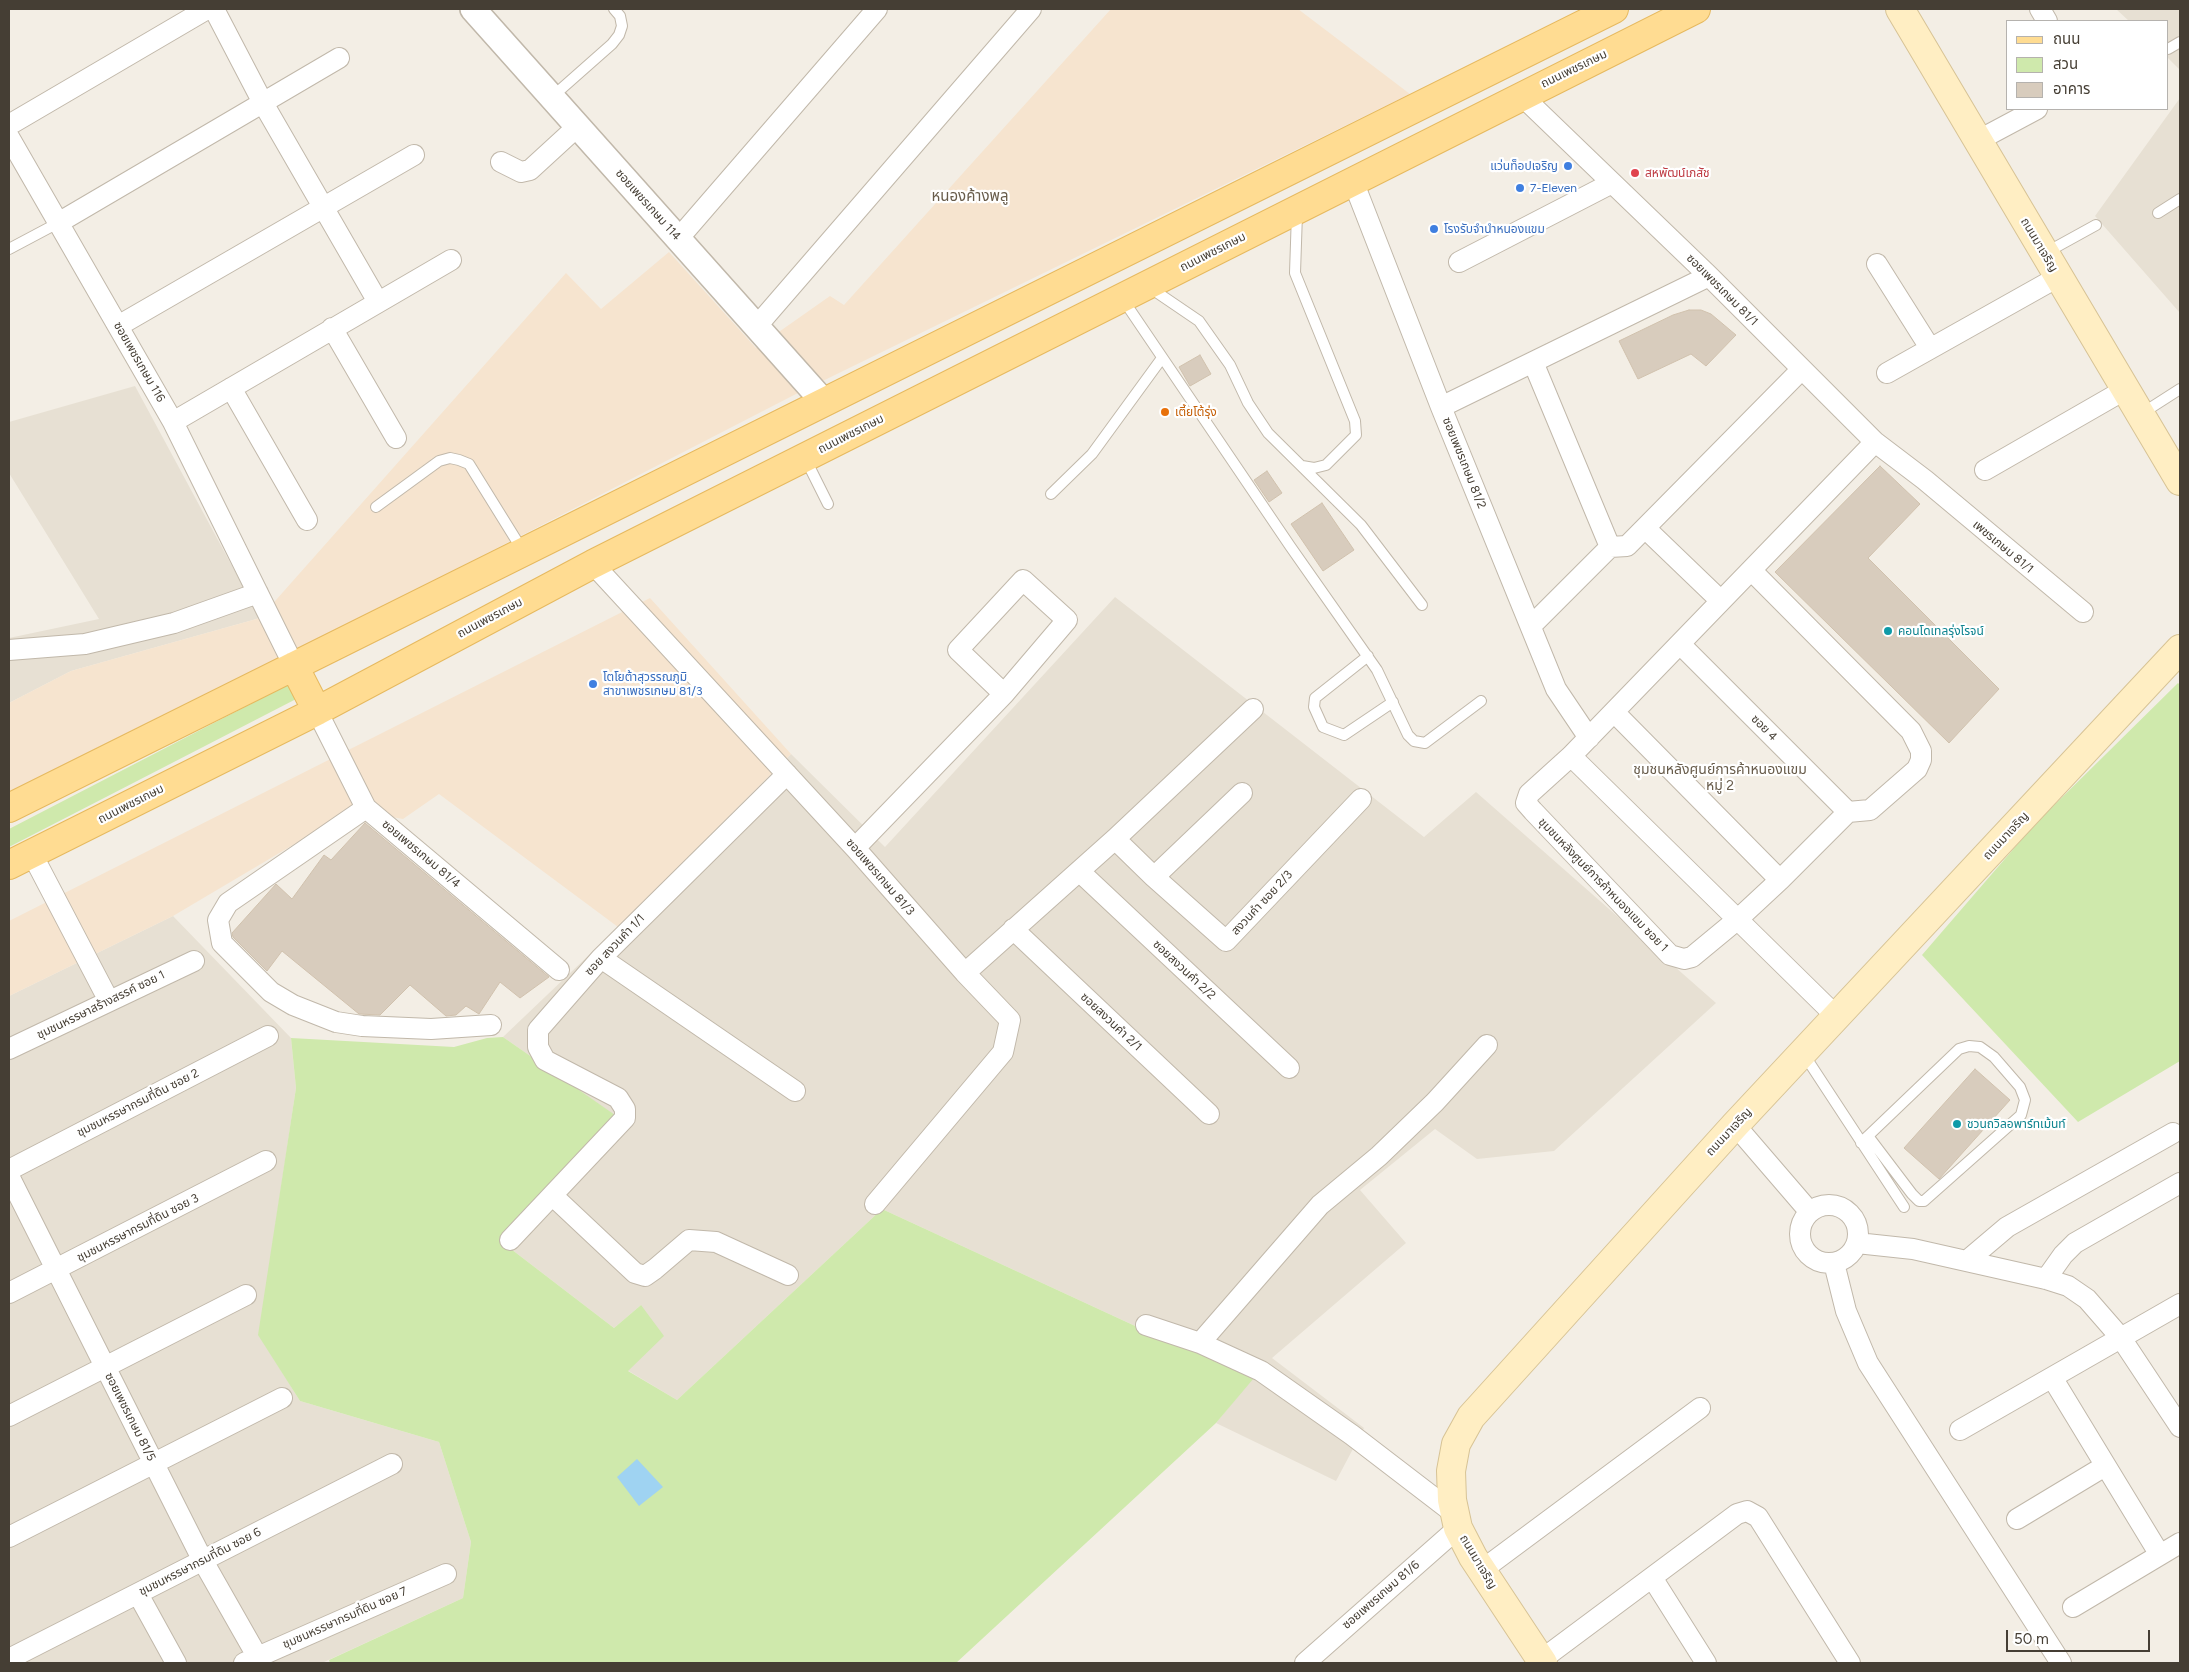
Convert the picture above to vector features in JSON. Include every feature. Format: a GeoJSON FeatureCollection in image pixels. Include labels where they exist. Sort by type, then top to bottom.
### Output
{"type":"FeatureCollection","features":[{"type":"Feature","properties":{"kind":"main road"},"geometry":{"type":"LineString","coordinates":[[9,808],[823,401],[1614,9]]}},
{"type":"Feature","properties":{"kind":"main road","name":"ถนนเพชรเกษม"},"geometry":{"type":"LineString","coordinates":[[20,860],[317,711],[593,564],[1696,9]]}},
{"type":"Feature","properties":{"kind":"main road","name":"ถนนมาเจริญ"},"geometry":{"type":"LineString","coordinates":[[1900,9],[2180,481]]}},
{"type":"Feature","properties":{"kind":"main road","name":"ถนนมาเจริญ"},"geometry":{"type":"LineString","coordinates":[[1542,1662],[1482,1570],[1457,1521],[1451,1471],[1456,1444],[1471,1417],[1735,1125],[2180,649]]}},
{"type":"Feature","properties":{"kind":"main road"},"geometry":{"type":"LineString","coordinates":[[294,666],[317,711]]}},
{"type":"Feature","properties":{"kind":"street"},"geometry":{"type":"LineString","coordinates":[[9,125],[208,9]]}},
{"type":"Feature","properties":{"kind":"street"},"geometry":{"type":"LineString","coordinates":[[214,9],[263,103],[378,302]]}},
{"type":"Feature","properties":{"kind":"street"},"geometry":{"type":"LineString","coordinates":[[678,239],[877,9]]}},
{"type":"Feature","properties":{"kind":"street"},"geometry":{"type":"LineString","coordinates":[[756,327],[1031,9]]}},
{"type":"Feature","properties":{"kind":"street"},"geometry":{"type":"LineString","coordinates":[[2040,9],[2046,20]]}},
{"type":"Feature","properties":{"kind":"street","name":"ซอยเพชรเกษม 114"},"geometry":{"type":"LineString","coordinates":[[479,11],[552,97],[823,401]]}},
{"type":"Feature","properties":{"kind":"street"},"geometry":{"type":"LineString","coordinates":[[58,223],[339,58]]}},
{"type":"Feature","properties":{"kind":"street","name":"ซอยเพชรเกษม 81/1"},"geometry":{"type":"LineString","coordinates":[[1522,96],[1709,276],[1875,442],[1925,480]]}},
{"type":"Feature","properties":{"kind":"street"},"geometry":{"type":"LineString","coordinates":[[1977,141],[2035,110]]}},
{"type":"Feature","properties":{"kind":"street"},"geometry":{"type":"LineString","coordinates":[[501,162],[520,172],[530,170],[578,126]]}},
{"type":"Feature","properties":{"kind":"street","name":"ซอยเพชรเกษม 116"},"geometry":{"type":"LineString","coordinates":[[9,137],[173,422],[294,666]]}},
{"type":"Feature","properties":{"kind":"street"},"geometry":{"type":"LineString","coordinates":[[118,326],[414,155]]}},
{"type":"Feature","properties":{"kind":"street","name":"ซอยเพชรเกษม 81/2"},"geometry":{"type":"LineString","coordinates":[[1353,181],[1441,407],[1556,689],[1589,738]]}},
{"type":"Feature","properties":{"kind":"street"},"geometry":{"type":"LineString","coordinates":[[1459,262],[1612,183]]}},
{"type":"Feature","properties":{"kind":"street"},"geometry":{"type":"LineString","coordinates":[[173,422],[452,260]]}},
{"type":"Feature","properties":{"kind":"street"},"geometry":{"type":"LineString","coordinates":[[1877,264],[1930,348]]}},
{"type":"Feature","properties":{"kind":"street"},"geometry":{"type":"LineString","coordinates":[[1441,407],[1709,276]]}},
{"type":"Feature","properties":{"kind":"street"},"geometry":{"type":"LineString","coordinates":[[1887,373],[2058,277]]}},
{"type":"Feature","properties":{"kind":"street"},"geometry":{"type":"LineString","coordinates":[[332,328],[396,438]]}},
{"type":"Feature","properties":{"kind":"street"},"geometry":{"type":"LineString","coordinates":[[1533,362],[1610,547]]}},
{"type":"Feature","properties":{"kind":"street"},"geometry":{"type":"LineString","coordinates":[[1531,626],[1610,547],[1627,546],[1801,370]]}},
{"type":"Feature","properties":{"kind":"street"},"geometry":{"type":"LineString","coordinates":[[231,388],[307,520]]}},
{"type":"Feature","properties":{"kind":"street"},"geometry":{"type":"LineString","coordinates":[[1985,470],[2126,389]]}},
{"type":"Feature","properties":{"kind":"street"},"geometry":{"type":"LineString","coordinates":[[1837,1017],[1571,756],[1875,442]]}},
{"type":"Feature","properties":{"kind":"street","name":"เพชรเกษม 81/1"},"geometry":{"type":"LineString","coordinates":[[1925,480],[2083,612]]}},
{"type":"Feature","properties":{"kind":"street"},"geometry":{"type":"LineString","coordinates":[[1645,528],[1721,601]]}},
{"type":"Feature","properties":{"kind":"street","name":"ซอยเพชรเกษม 81/3"},"geometry":{"type":"LineString","coordinates":[[593,564],[855,848],[965,973],[1010,1020],[1003,1052],[876,1204]]}},
{"type":"Feature","properties":{"kind":"street"},"geometry":{"type":"LineString","coordinates":[[1738,919],[1848,812],[1870,810],[1917,769],[1921,751],[1911,731],[1751,570]]}},
{"type":"Feature","properties":{"kind":"street"},"geometry":{"type":"LineString","coordinates":[[855,848],[1004,694],[1067,620],[1023,580],[958,650],[1004,694]]}},
{"type":"Feature","properties":{"kind":"street"},"geometry":{"type":"LineString","coordinates":[[9,650],[85,644],[174,623],[258,593]]}},
{"type":"Feature","properties":{"kind":"street","name":"ซอย 4"},"geometry":{"type":"LineString","coordinates":[[1680,644],[1848,812]]}},
{"type":"Feature","properties":{"kind":"street"},"geometry":{"type":"LineString","coordinates":[[965,973],[1115,839],[1253,709]]}},
{"type":"Feature","properties":{"kind":"street","name":"ซอยเพชรเกษม 81/4"},"geometry":{"type":"LineString","coordinates":[[317,711],[366,808],[560,970]]}},
{"type":"Feature","properties":{"kind":"street"},"geometry":{"type":"LineString","coordinates":[[1614,712],[1780,880]]}},
{"type":"Feature","properties":{"kind":"street","name":"ชุมชนหลังศูนย์การค้าหนองแขม ซอย 1"},"geometry":{"type":"LineString","coordinates":[[1571,756],[1529,794],[1526,803],[1670,955],[1684,959],[1692,957],[1738,919]]}},
{"type":"Feature","properties":{"kind":"street","name":"ซอย สงวนคำ 1/1"},"geometry":{"type":"LineString","coordinates":[[553,1196],[626,1118],[625,1109],[618,1098],[545,1060],[538,1047],[538,1030],[601,958],[787,774]]}},
{"type":"Feature","properties":{"kind":"street"},"geometry":{"type":"LineString","coordinates":[[1154,877],[1242,793]]}},
{"type":"Feature","properties":{"kind":"street","name":"สงวนคำ ซอย 2/3"},"geometry":{"type":"LineString","coordinates":[[1115,839],[1154,877],[1226,941],[1361,799]]}},
{"type":"Feature","properties":{"kind":"street"},"geometry":{"type":"LineString","coordinates":[[366,808],[228,903],[218,920],[222,943],[271,992],[293,1005],[336,1022],[362,1026],[431,1029],[490,1024]]}},
{"type":"Feature","properties":{"kind":"street"},"geometry":{"type":"LineString","coordinates":[[20,860],[109,1001]]}},
{"type":"Feature","properties":{"kind":"street","name":"ซอยสงวนคำ 2/2"},"geometry":{"type":"LineString","coordinates":[[1079,871],[1289,1068]]}},
{"type":"Feature","properties":{"kind":"street","name":"ซอยสงวนคำ 2/1"},"geometry":{"type":"LineString","coordinates":[[1013,930],[1209,1114]]}},
{"type":"Feature","properties":{"kind":"street"},"geometry":{"type":"LineString","coordinates":[[601,958],[795,1091]]}},
{"type":"Feature","properties":{"kind":"street","name":"ชุมชนหรรษาสร้างสรรค์ ซอย 1"},"geometry":{"type":"LineString","coordinates":[[9,1050],[194,961]]}},
{"type":"Feature","properties":{"kind":"street","name":"ชุมชนหรรษากรมที่ดิน ซอย 2"},"geometry":{"type":"LineString","coordinates":[[9,1170],[268,1036]]}},
{"type":"Feature","properties":{"kind":"street"},"geometry":{"type":"LineString","coordinates":[[1200,1343],[1320,1205],[1379,1156],[1435,1102],[1487,1045]]}},
{"type":"Feature","properties":{"kind":"street"},"geometry":{"type":"LineString","coordinates":[[1735,1125],[1810,1211]]}},
{"type":"Feature","properties":{"kind":"street"},"geometry":{"type":"LineString","coordinates":[[1968,1260],[2007,1227],[2173,1133]]}},
{"type":"Feature","properties":{"kind":"street","name":"ชุมชนหรรษากรมที่ดิน ซอย 3"},"geometry":{"type":"LineString","coordinates":[[9,1293],[266,1161]]}},
{"type":"Feature","properties":{"kind":"street","name":"ซอยเพชรเกษม 81/5"},"geometry":{"type":"LineString","coordinates":[[9,1176],[251,1660]]}},
{"type":"Feature","properties":{"kind":"street"},"geometry":{"type":"LineString","coordinates":[[2046,1279],[2063,1255],[2075,1243],[2180,1183]]}},
{"type":"Feature","properties":{"kind":"street"},"geometry":{"type":"LineString","coordinates":[[510,1240],[553,1196],[635,1273],[645,1276],[690,1240],[716,1242],[788,1275]]}},
{"type":"Feature","properties":{"kind":"street"},"geometry":{"type":"LineString","coordinates":[[1827,1204],[1846,1209],[1857,1224],[1857,1243],[1852,1252],[1834,1263],[1815,1260],[1802,1246],[1800,1228],[1810,1211],[1827,1204]]}},
{"type":"Feature","properties":{"kind":"street"},"geometry":{"type":"LineString","coordinates":[[1857,1243],[1913,1249],[1968,1260],[2068,1286],[2087,1298],[2121,1338],[2179,1424]]}},
{"type":"Feature","properties":{"kind":"street"},"geometry":{"type":"LineString","coordinates":[[1834,1263],[1846,1311],[1868,1362],[2061,1663]]}},
{"type":"Feature","properties":{"kind":"street"},"geometry":{"type":"LineString","coordinates":[[9,1416],[246,1295]]}},
{"type":"Feature","properties":{"kind":"street"},"geometry":{"type":"LineString","coordinates":[[1960,1430],[2180,1304]]}},
{"type":"Feature","properties":{"kind":"street"},"geometry":{"type":"LineString","coordinates":[[1146,1324],[1200,1343],[1261,1372],[1352,1435],[1457,1521]]}},
{"type":"Feature","properties":{"kind":"street"},"geometry":{"type":"LineString","coordinates":[[2053,1378],[2160,1555]]}},
{"type":"Feature","properties":{"kind":"street"},"geometry":{"type":"LineString","coordinates":[[9,1537],[282,1398]]}},
{"type":"Feature","properties":{"kind":"street"},"geometry":{"type":"LineString","coordinates":[[1482,1570],[1700,1408]]}},
{"type":"Feature","properties":{"kind":"street","name":"ชุมชนหรรษากรมที่ดิน ซอย 6"},"geometry":{"type":"LineString","coordinates":[[9,1659],[392,1464]]}},
{"type":"Feature","properties":{"kind":"street"},"geometry":{"type":"LineString","coordinates":[[2017,1519],[2105,1466]]}},
{"type":"Feature","properties":{"kind":"street"},"geometry":{"type":"LineString","coordinates":[[1542,1662],[1738,1514],[1747,1511],[1758,1517],[1850,1663]]}},
{"type":"Feature","properties":{"kind":"street","name":"ซอยเพชรเกษม 81/6"},"geometry":{"type":"LineString","coordinates":[[1305,1663],[1457,1521]]}},
{"type":"Feature","properties":{"kind":"street"},"geometry":{"type":"LineString","coordinates":[[2073,1608],[2180,1543]]}},
{"type":"Feature","properties":{"kind":"street","name":"ชุมชนหรรษากรมที่ดิน ซอย 7"},"geometry":{"type":"LineString","coordinates":[[251,1660],[446,1574]]}},
{"type":"Feature","properties":{"kind":"street"},"geometry":{"type":"LineString","coordinates":[[1652,1579],[1706,1663]]}},
{"type":"Feature","properties":{"kind":"street"},"geometry":{"type":"LineString","coordinates":[[138,1594],[176,1663]]}},
{"type":"Feature","properties":{"kind":"lane"},"geometry":{"type":"LineString","coordinates":[[552,97],[612,44],[619,35],[622,26],[620,16],[614,9]]}},
{"type":"Feature","properties":{"kind":"lane"},"geometry":{"type":"LineString","coordinates":[[2169,48],[2180,42]]}},
{"type":"Feature","properties":{"kind":"lane"},"geometry":{"type":"LineString","coordinates":[[2158,213],[2180,199]]}},
{"type":"Feature","properties":{"kind":"lane"},"geometry":{"type":"LineString","coordinates":[[1297,209],[1295,273],[1355,421],[1356,435],[1326,465],[1314,468],[1302,466]]}},
{"type":"Feature","properties":{"kind":"lane"},"geometry":{"type":"LineString","coordinates":[[9,249],[58,223]]}},
{"type":"Feature","properties":{"kind":"lane"},"geometry":{"type":"LineString","coordinates":[[2044,254],[2096,224]]}},
{"type":"Feature","properties":{"kind":"lane"},"geometry":{"type":"LineString","coordinates":[[1146,285],[1199,320],[1230,365],[1248,402],[1268,433],[1361,525],[1422,605]]}},
{"type":"Feature","properties":{"kind":"lane"},"geometry":{"type":"LineString","coordinates":[[1122,298],[1290,546],[1368,656],[1383,680],[1408,735],[1414,741],[1425,743],[1481,701]]}},
{"type":"Feature","properties":{"kind":"lane"},"geometry":{"type":"LineString","coordinates":[[1051,494],[1092,454],[1162,358]]}},
{"type":"Feature","properties":{"kind":"lane"},"geometry":{"type":"LineString","coordinates":[[2140,414],[2180,389]]}},
{"type":"Feature","properties":{"kind":"lane"},"geometry":{"type":"LineString","coordinates":[[376,507],[439,461],[450,458],[459,460],[469,464],[523,551]]}},
{"type":"Feature","properties":{"kind":"lane"},"geometry":{"type":"LineString","coordinates":[[804,458],[828,504]]}},
{"type":"Feature","properties":{"kind":"lane"},"geometry":{"type":"LineString","coordinates":[[1368,656],[1315,698],[1314,708],[1323,727],[1344,735],[1393,702]]}},
{"type":"Feature","properties":{"kind":"lane"},"geometry":{"type":"LineString","coordinates":[[1969,1046],[1980,1047],[1994,1057],[2020,1087],[2025,1100],[2021,1115],[1924,1201],[1919,1201],[1912,1194],[1864,1140],[1959,1050],[1969,1046]]}},
{"type":"Feature","properties":{"kind":"lane"},"geometry":{"type":"LineString","coordinates":[[1802,1053],[1864,1140],[1904,1207]]}},
{"type":"Feature","properties":{"kind":"shaded area"},"geometry":{"type":"Polygon","coordinates":[[[1111,9],[1298,9],[1410,94],[796,394],[280,660],[9,796],[9,703],[71,671],[260,618],[566,273],[601,309],[669,252],[756,348],[830,296],[844,305],[1111,9]]]}},
{"type":"Feature","properties":{"kind":"shaded area"},"geometry":{"type":"Polygon","coordinates":[[[2116,9],[2180,9],[2180,70],[2169,59],[2169,20],[2128,20],[2116,9]]]}},
{"type":"Feature","properties":{"kind":"shaded area"},"geometry":{"type":"Polygon","coordinates":[[[2180,98],[2180,313],[2095,216],[2180,98]]]}},
{"type":"Feature","properties":{"kind":"shaded area"},"geometry":{"type":"Polygon","coordinates":[[[135,386],[260,618],[71,671],[9,703],[9,638],[99,619],[9,473],[9,422],[135,386]]]}},
{"type":"Feature","properties":{"kind":"shaded area"},"geometry":{"type":"Polygon","coordinates":[[[1115,597],[1424,837],[1476,792],[1716,1003],[1554,1151],[1477,1159],[1435,1129],[1360,1190],[1406,1243],[1272,1358],[1364,1428],[1336,1481],[1216,1423],[1253,1377],[1133,1325],[882,1209],[677,1400],[627,1370],[641,1305],[614,1328],[511,1249],[614,1115],[503,1037],[611,934],[791,754],[885,847],[1115,597]]]}},
{"type":"Feature","properties":{"kind":"shaded area"},"geometry":{"type":"Polygon","coordinates":[[[650,598],[791,754],[618,927],[439,794],[403,819],[352,810],[173,916],[9,996],[9,921],[650,598]]]}},
{"type":"Feature","properties":{"kind":"shaded area"},"geometry":{"type":"Polygon","coordinates":[[[173,916],[291,1038],[296,1088],[259,1335],[300,1401],[439,1442],[471,1542],[463,1598],[322,1663],[9,1663],[9,996],[173,916]]]}},
{"type":"Feature","properties":{"kind":"green space"},"geometry":{"type":"Polygon","coordinates":[[[291,683],[300,697],[9,847],[9,829],[291,683]]]}},
{"type":"Feature","properties":{"kind":"green space"},"geometry":{"type":"Polygon","coordinates":[[[2178,683],[2180,685],[2180,1061],[2078,1122],[1922,955],[2035,824],[2178,683]]]}},
{"type":"Feature","properties":{"kind":"green space"},"geometry":{"type":"Polygon","coordinates":[[[503,1037],[615,1115],[511,1249],[614,1328],[641,1305],[664,1336],[628,1371],[677,1400],[882,1209],[1133,1325],[1254,1378],[1216,1423],[956,1663],[330,1663],[329,1660],[463,1598],[471,1542],[439,1442],[300,1401],[258,1335],[296,1088],[291,1038],[454,1047],[487,1038],[503,1037]]]}},
{"type":"Feature","properties":{"kind":"water"},"geometry":{"type":"Polygon","coordinates":[[[637,1459],[663,1487],[639,1506],[617,1477],[637,1459]]]}},
{"type":"Feature","properties":{"kind":"building"},"geometry":{"type":"Polygon","coordinates":[[[1689,310],[1701,310],[1711,314],[1736,335],[1706,366],[1691,354],[1638,379],[1619,341],[1673,315],[1689,310]]]}},
{"type":"Feature","properties":{"kind":"building"},"geometry":{"type":"Polygon","coordinates":[[[1200,355],[1211,374],[1190,386],[1179,367],[1200,355]]]}},
{"type":"Feature","properties":{"kind":"building","name":"คอนโดเทลรุ่งโรจน์"},"geometry":{"type":"Polygon","coordinates":[[[1880,466],[1920,504],[1868,558],[1999,689],[1949,743],[1775,572],[1880,466]]]}},
{"type":"Feature","properties":{"kind":"building"},"geometry":{"type":"Polygon","coordinates":[[[1267,471],[1282,493],[1269,502],[1254,480],[1267,471]]]}},
{"type":"Feature","properties":{"kind":"building"},"geometry":{"type":"Polygon","coordinates":[[[1322,503],[1354,550],[1323,571],[1291,524],[1322,503]]]}},
{"type":"Feature","properties":{"kind":"building"},"geometry":{"type":"Polygon","coordinates":[[[365,823],[549,977],[520,998],[500,982],[479,1014],[466,1006],[456,1015],[446,1016],[410,985],[380,1015],[359,1014],[282,951],[267,971],[233,937],[232,933],[276,884],[292,899],[324,855],[331,860],[365,823]]]}},
{"type":"Feature","properties":{"kind":"building","name":"ชวนถวิลอพาร์ทเม้นท์"},"geometry":{"type":"Polygon","coordinates":[[[1975,1069],[2010,1100],[1939,1179],[1904,1148],[1975,1069]]]}},
{"type":"Feature","properties":{"kind":"place","name":"แว่นท็อปเจริญ"},"geometry":{"type":"Point","coordinates":[1568,166]}},
{"type":"Feature","properties":{"kind":"place","name":"สหพัฒน์เภสัช"},"geometry":{"type":"Point","coordinates":[1635,173]}},
{"type":"Feature","properties":{"kind":"place","name":"7-Eleven"},"geometry":{"type":"Point","coordinates":[1520,188]}},
{"type":"Feature","properties":{"kind":"place","name":"โรงรับจำนำหนองแขม"},"geometry":{"type":"Point","coordinates":[1434,229]}},
{"type":"Feature","properties":{"kind":"place","name":"เตี้ยโต้รุ่ง"},"geometry":{"type":"Point","coordinates":[1165,412]}},
{"type":"Feature","properties":{"kind":"place","name":"คอนโดเทลรุ่งโรจน์"},"geometry":{"type":"Point","coordinates":[1888,631]}},
{"type":"Feature","properties":{"kind":"place","name":"โตโยต้าสุวรรณภูมิ สาขาเพชรเกษม 81/3"},"geometry":{"type":"Point","coordinates":[593,684]}},
{"type":"Feature","properties":{"kind":"place","name":"ชวนถวิลอพาร์ทเม้นท์"},"geometry":{"type":"Point","coordinates":[1957,1124]}},
{"type":"Feature","properties":{"kind":"district","name":"หนองค้างพลู"},"geometry":{"type":"Point","coordinates":[970,197]}},
{"type":"Feature","properties":{"kind":"district","name":"ชุมชนหลังศูนย์การค้าหนองแขม หมู่ 2"},"geometry":{"type":"Point","coordinates":[1720,778]}}]}
